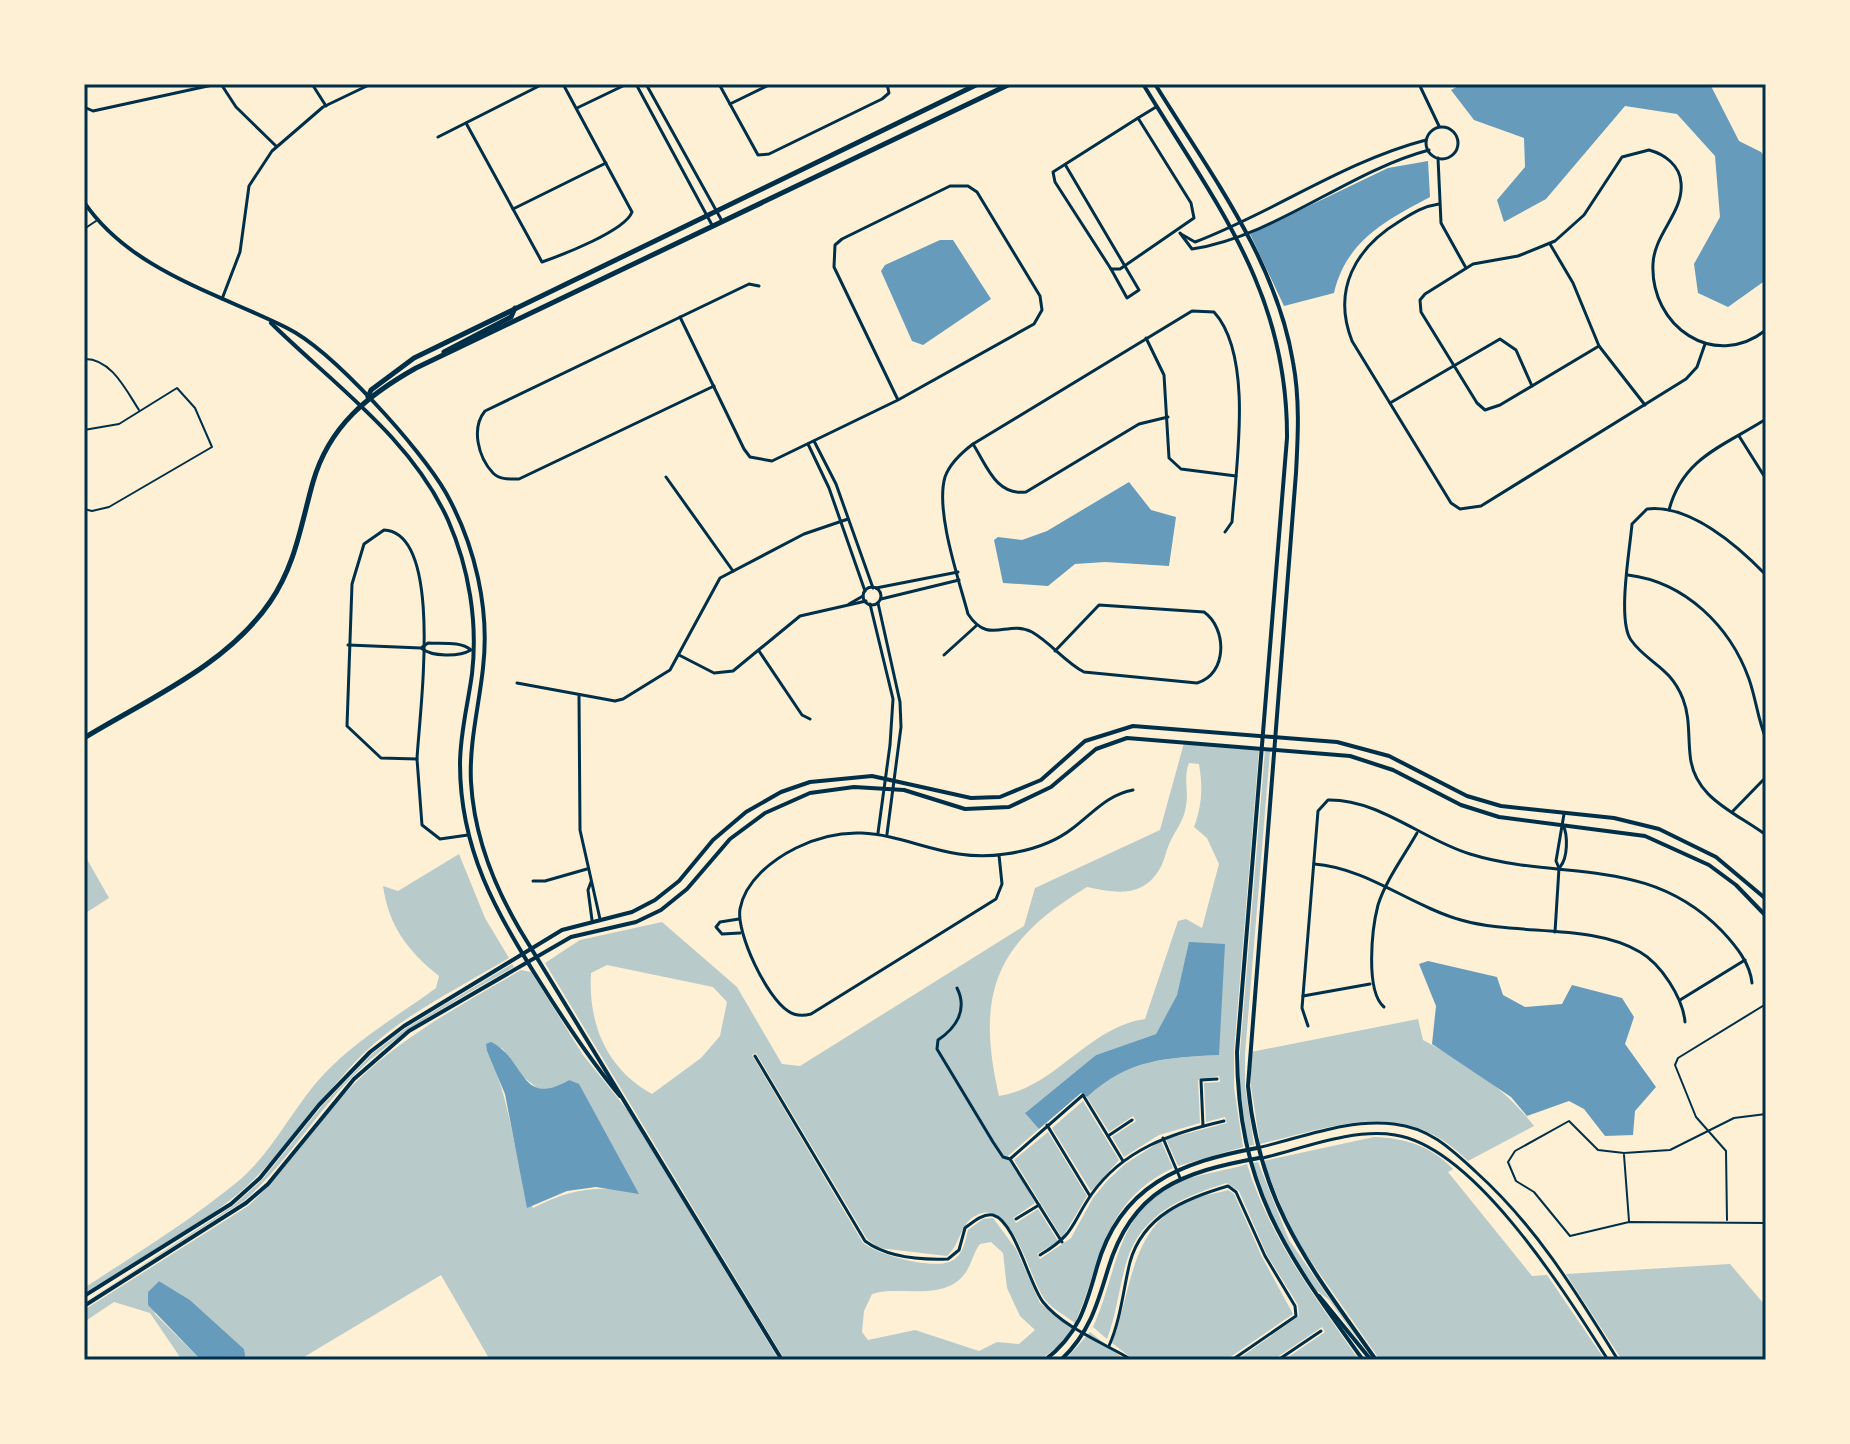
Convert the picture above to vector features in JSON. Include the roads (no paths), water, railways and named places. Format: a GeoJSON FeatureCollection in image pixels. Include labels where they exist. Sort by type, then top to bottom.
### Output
{"type":"FeatureCollection","features":[{"type":"Feature","properties":{"kind":"main road"},"geometry":{"type":"LineString","coordinates":[[368,398],[371,390],[414,358],[978,84]]}},
{"type":"Feature","properties":{"kind":"main road"},"geometry":{"type":"LineString","coordinates":[[84,738],[219,655],[253,623],[283,580],[298,547],[312,483],[324,452],[359,405],[368,398],[441,356],[1010,84]]}},
{"type":"Feature","properties":{"kind":"main road"},"geometry":{"type":"LineString","coordinates":[[441,356],[446,349],[511,317],[516,306]]}},
{"type":"Feature","properties":{"kind":"street"},"geometry":{"type":"LineString","coordinates":[[84,107],[93,111],[219,84],[236,107],[277,147]]}},
{"type":"Feature","properties":{"kind":"street"},"geometry":{"type":"LineString","coordinates":[[312,84],[326,106]]}},
{"type":"Feature","properties":{"kind":"street"},"geometry":{"type":"LineString","coordinates":[[222,299],[238,260],[244,235],[249,186],[277,147],[326,106],[371,84]]}},
{"type":"Feature","properties":{"kind":"street"},"geometry":{"type":"LineString","coordinates":[[438,137],[543,84]]}},
{"type":"Feature","properties":{"kind":"street"},"geometry":{"type":"LineString","coordinates":[[466,123],[542,262],[623,225],[632,212],[563,84]]}},
{"type":"Feature","properties":{"kind":"street"},"geometry":{"type":"LineString","coordinates":[[577,108],[627,84]]}},
{"type":"Feature","properties":{"kind":"street"},"geometry":{"type":"LineString","coordinates":[[636,84],[713,227]]}},
{"type":"Feature","properties":{"kind":"street"},"geometry":{"type":"LineString","coordinates":[[646,84],[722,222]]}},
{"type":"Feature","properties":{"kind":"street"},"geometry":{"type":"LineString","coordinates":[[719,84],[758,155],[769,154],[882,99],[889,93],[887,84]]}},
{"type":"Feature","properties":{"kind":"street"},"geometry":{"type":"LineString","coordinates":[[730,104],[771,84]]}},
{"type":"Feature","properties":{"kind":"street"},"geometry":{"type":"LineString","coordinates":[[1143,84],[1231,230],[1260,285],[1283,364],[1287,438],[1237,1052],[1237,1088],[1246,1150],[1270,1220],[1314,1292],[1363,1360]]}},
{"type":"Feature","properties":{"kind":"street"},"geometry":{"type":"LineString","coordinates":[[1155,84],[1245,232],[1281,309],[1293,362],[1298,437],[1248,1054],[1248,1086],[1259,1158],[1292,1238],[1374,1360]]}},
{"type":"Feature","properties":{"kind":"street"},"geometry":{"type":"LineString","coordinates":[[1419,84],[1439,126],[1453,132],[1458,147],[1453,156],[1438,158]]}},
{"type":"Feature","properties":{"kind":"street"},"geometry":{"type":"LineString","coordinates":[[1066,166],[1139,290],[1127,298],[1055,182],[1053,172],[1156,107]]}},
{"type":"Feature","properties":{"kind":"street"},"geometry":{"type":"LineString","coordinates":[[1111,269],[1125,265],[1180,233],[1189,225],[1195,211],[1138,118]]}},
{"type":"Feature","properties":{"kind":"street"},"geometry":{"type":"LineString","coordinates":[[1439,126],[1430,131],[1426,140],[1429,150],[1438,158],[1439,204],[1445,234],[1466,268]]}},
{"type":"Feature","properties":{"kind":"street"},"geometry":{"type":"LineString","coordinates":[[1180,233],[1195,242],[1231,230],[1360,166],[1426,140]]}},
{"type":"Feature","properties":{"kind":"street"},"geometry":{"type":"LineString","coordinates":[[1180,233],[1192,249],[1235,237],[1364,176],[1429,150]]}},
{"type":"Feature","properties":{"kind":"street"},"geometry":{"type":"LineString","coordinates":[[1599,346],[1485,410],[1477,403],[1421,312],[1420,300],[1466,268],[1486,260],[1518,256],[1550,244],[1584,215],[1622,157],[1649,150],[1660,153],[1676,167],[1682,186],[1680,200],[1657,242],[1654,280],[1668,314],[1705,344],[1741,345],[1766,330]]}},
{"type":"Feature","properties":{"kind":"street"},"geometry":{"type":"LineString","coordinates":[[513,209],[606,163]]}},
{"type":"Feature","properties":{"kind":"street"},"geometry":{"type":"LineString","coordinates":[[1360,166],[1364,176]]}},
{"type":"Feature","properties":{"kind":"street"},"geometry":{"type":"LineString","coordinates":[[680,317],[750,457],[772,461],[898,400],[1034,324],[1042,310],[1040,296],[977,192],[968,186],[950,186],[835,245],[834,267],[898,400]]}},
{"type":"Feature","properties":{"kind":"street"},"geometry":{"type":"LineString","coordinates":[[1292,198],[1297,208]]}},
{"type":"Feature","properties":{"kind":"street"},"geometry":{"type":"LineString","coordinates":[[84,202],[98,220],[150,263],[269,322],[288,328],[309,343],[415,447],[454,508],[479,581],[484,651],[472,745],[475,814],[492,875],[531,948],[782,1360]]}},
{"type":"Feature","properties":{"kind":"street"},"geometry":{"type":"LineString","coordinates":[[1439,204],[1421,209],[1382,232],[1356,259],[1348,276],[1344,297],[1347,328],[1451,503],[1460,509],[1471,510],[1692,374],[1705,344]]}},
{"type":"Feature","properties":{"kind":"street"},"geometry":{"type":"LineString","coordinates":[[1550,244],[1573,283],[1599,346],[1645,405]]}},
{"type":"Feature","properties":{"kind":"street"},"geometry":{"type":"LineString","coordinates":[[714,386],[519,479],[505,479],[493,473],[477,439],[478,419],[485,411],[749,284],[759,286]]}},
{"type":"Feature","properties":{"kind":"street"},"geometry":{"type":"LineString","coordinates":[[1055,651],[1089,612],[1106,604],[1204,612],[1213,618],[1221,634],[1217,669],[1197,683],[1096,675],[1073,666],[1032,632],[1014,628],[992,632],[976,626],[968,614],[959,580],[943,492],[951,464],[973,444],[1192,311],[1214,312],[1223,323],[1238,392],[1232,522],[1225,532]]}},
{"type":"Feature","properties":{"kind":"street"},"geometry":{"type":"LineString","coordinates":[[269,322],[359,405],[409,458],[446,518],[465,569],[472,611],[472,650],[460,752],[461,796],[468,835],[487,892],[521,954],[585,1053],[631,1110]]}},
{"type":"Feature","properties":{"kind":"street"},"geometry":{"type":"LineString","coordinates":[[1146,338],[1164,375],[1167,449],[1175,465],[1188,471],[1236,476]]}},
{"type":"Feature","properties":{"kind":"street"},"geometry":{"type":"LineString","coordinates":[[1390,403],[1500,339],[1516,350],[1532,386]]}},
{"type":"Feature","properties":{"kind":"street"},"geometry":{"type":"LineString","coordinates":[[973,444],[1000,487],[1013,494],[1026,492],[1139,424],[1168,417]]}},
{"type":"Feature","properties":{"kind":"street"},"geometry":{"type":"LineString","coordinates":[[1669,510],[1674,491],[1690,467],[1766,419]]}},
{"type":"Feature","properties":{"kind":"street"},"geometry":{"type":"LineString","coordinates":[[1739,436],[1766,479]]}},
{"type":"Feature","properties":{"kind":"street"},"geometry":{"type":"LineString","coordinates":[[814,441],[875,588],[900,702],[899,746],[887,834]]}},
{"type":"Feature","properties":{"kind":"street"},"geometry":{"type":"LineString","coordinates":[[808,444],[841,521],[868,603],[893,699],[878,833]]}},
{"type":"Feature","properties":{"kind":"street"},"geometry":{"type":"LineString","coordinates":[[666,477],[733,571]]}},
{"type":"Feature","properties":{"kind":"street"},"geometry":{"type":"LineString","coordinates":[[1766,575],[1726,539],[1669,510],[1647,509],[1632,524],[1625,629],[1640,649],[1661,664],[1683,699],[1689,723],[1692,773],[1708,796],[1766,835]]}},
{"type":"Feature","properties":{"kind":"street"},"geometry":{"type":"LineString","coordinates":[[517,683],[579,695],[623,699],[670,670],[715,584],[733,571],[804,534],[848,519]]}},
{"type":"Feature","properties":{"kind":"street"},"geometry":{"type":"LineString","coordinates":[[1280,527],[1289,546]]}},
{"type":"Feature","properties":{"kind":"street"},"geometry":{"type":"LineString","coordinates":[[417,759],[381,758],[347,726],[350,599],[359,561],[369,537],[384,530],[403,536],[419,566],[424,597],[417,759],[422,825],[440,839],[468,835]]}},
{"type":"Feature","properties":{"kind":"street"},"geometry":{"type":"LineString","coordinates":[[846,607],[875,588],[958,572]]}},
{"type":"Feature","properties":{"kind":"street"},"geometry":{"type":"LineString","coordinates":[[1628,575],[1649,577],[1676,589],[1719,626],[1748,677],[1766,739]]}},
{"type":"Feature","properties":{"kind":"street"},"geometry":{"type":"LineString","coordinates":[[679,655],[714,673],[733,671],[800,616],[879,601],[959,580]]}},
{"type":"Feature","properties":{"kind":"street"},"geometry":{"type":"LineString","coordinates":[[944,655],[976,626]]}},
{"type":"Feature","properties":{"kind":"street"},"geometry":{"type":"LineString","coordinates":[[421,648],[428,643],[453,644],[484,651]]}},
{"type":"Feature","properties":{"kind":"street"},"geometry":{"type":"LineString","coordinates":[[348,645],[421,648],[428,653],[465,654],[472,650]]}},
{"type":"Feature","properties":{"kind":"street"},"geometry":{"type":"LineString","coordinates":[[759,651],[802,715],[810,719]]}},
{"type":"Feature","properties":{"kind":"street"},"geometry":{"type":"LineString","coordinates":[[886,672],[894,671]]}},
{"type":"Feature","properties":{"kind":"street"},"geometry":{"type":"LineString","coordinates":[[579,695],[580,830],[600,919]]}},
{"type":"Feature","properties":{"kind":"street"},"geometry":{"type":"LineString","coordinates":[[84,1296],[231,1204],[260,1178],[319,1105],[370,1052],[404,1026],[562,930],[632,912],[666,893],[727,826],[781,792],[833,777],[895,778],[971,798],[992,798],[1030,787],[1085,741],[1108,731],[1133,726],[1355,746],[1402,762],[1482,801],[1518,810],[1628,821],[1682,838],[1730,866],[1766,899]]}},
{"type":"Feature","properties":{"kind":"street"},"geometry":{"type":"LineString","coordinates":[[84,1306],[246,1203],[268,1184],[354,1079],[409,1031],[571,937],[636,922],[661,910],[687,889],[739,831],[784,803],[836,788],[884,787],[955,807],[996,809],[1040,794],[1087,754],[1117,740],[1151,738],[1273,748],[1366,760],[1471,809],[1515,820],[1632,833],[1685,852],[1729,880],[1766,916]]}},
{"type":"Feature","properties":{"kind":"street"},"geometry":{"type":"LineString","coordinates":[[890,745],[899,746]]}},
{"type":"Feature","properties":{"kind":"street"},"geometry":{"type":"LineString","coordinates":[[1733,811],[1766,777]]}},
{"type":"Feature","properties":{"kind":"street"},"geometry":{"type":"LineString","coordinates":[[999,855],[1002,884],[996,899],[811,1014],[802,1016],[784,1008],[740,933],[739,919],[750,884],[794,849],[826,837],[878,833],[949,853],[999,855],[1051,841],[1070,831],[1107,798],[1133,790]]}},
{"type":"Feature","properties":{"kind":"street"},"geometry":{"type":"LineString","coordinates":[[1308,1026],[1303,1013],[1303,996],[1318,811],[1328,800],[1375,810],[1417,832],[1482,858],[1617,874],[1663,889],[1708,918],[1745,960],[1752,983]]}},
{"type":"Feature","properties":{"kind":"street"},"geometry":{"type":"LineString","coordinates":[[880,813],[890,814]]}},
{"type":"Feature","properties":{"kind":"street"},"geometry":{"type":"LineString","coordinates":[[1555,933],[1559,868],[1556,861],[1564,814]]}},
{"type":"Feature","properties":{"kind":"street"},"geometry":{"type":"LineString","coordinates":[[1559,868],[1564,862],[1563,825]]}},
{"type":"Feature","properties":{"kind":"street"},"geometry":{"type":"LineString","coordinates":[[1384,1007],[1375,997],[1371,983],[1377,911],[1385,889],[1417,832]]}},
{"type":"Feature","properties":{"kind":"street"},"geometry":{"type":"LineString","coordinates":[[1558,843],[1565,844]]}},
{"type":"Feature","properties":{"kind":"street"},"geometry":{"type":"LineString","coordinates":[[1314,864],[1347,870],[1426,909],[1465,921],[1602,938],[1636,949],[1654,962],[1679,1001],[1685,1022]]}},
{"type":"Feature","properties":{"kind":"street"},"geometry":{"type":"LineString","coordinates":[[533,881],[545,881],[587,869]]}},
{"type":"Feature","properties":{"kind":"street"},"geometry":{"type":"LineString","coordinates":[[591,882],[588,890],[592,920]]}},
{"type":"Feature","properties":{"kind":"street"},"geometry":{"type":"LineString","coordinates":[[739,919],[720,922],[716,927],[722,934],[740,933]]}},
{"type":"Feature","properties":{"kind":"street"},"geometry":{"type":"LineString","coordinates":[[1679,1001],[1745,960]]}},
{"type":"Feature","properties":{"kind":"street"},"geometry":{"type":"LineString","coordinates":[[1303,996],[1371,983]]}},
{"type":"Feature","properties":{"kind":"street"},"geometry":{"type":"LineString","coordinates":[[957,988],[962,998],[958,1021],[956,1027],[938,1040],[937,1049],[993,1142],[1003,1157],[1010,1159],[1062,1242]]}},
{"type":"Feature","properties":{"kind":"street"},"geometry":{"type":"LineString","coordinates":[[755,1056],[865,1241],[879,1251],[927,1260],[948,1259],[959,1250],[965,1228],[981,1216],[993,1215],[1001,1220],[1018,1248],[1043,1302],[1085,1333],[1132,1360]]}},
{"type":"Feature","properties":{"kind":"street"},"geometry":{"type":"LineString","coordinates":[[1203,1126],[1201,1080],[1217,1079]]}},
{"type":"Feature","properties":{"kind":"street"},"geometry":{"type":"LineString","coordinates":[[1010,1159],[1083,1095],[1123,1161]]}},
{"type":"Feature","properties":{"kind":"street"},"geometry":{"type":"LineString","coordinates":[[1108,1136],[1132,1120]]}},
{"type":"Feature","properties":{"kind":"street"},"geometry":{"type":"LineString","coordinates":[[1040,1255],[1069,1236],[1090,1196],[1123,1161],[1163,1137],[1224,1121]]}},
{"type":"Feature","properties":{"kind":"street"},"geometry":{"type":"LineString","coordinates":[[1045,1360],[1062,1347],[1076,1327],[1091,1295],[1101,1254],[1125,1208],[1155,1180],[1177,1170],[1246,1150],[1373,1123],[1414,1128],[1446,1144],[1520,1214],[1618,1360]]}},
{"type":"Feature","properties":{"kind":"street"},"geometry":{"type":"LineString","coordinates":[[1047,1125],[1090,1196]]}},
{"type":"Feature","properties":{"kind":"street"},"geometry":{"type":"LineString","coordinates":[[1411,1138],[1414,1128]]}},
{"type":"Feature","properties":{"kind":"street"},"geometry":{"type":"LineString","coordinates":[[1333,1130],[1335,1141]]}},
{"type":"Feature","properties":{"kind":"street"},"geometry":{"type":"LineString","coordinates":[[1061,1360],[1085,1333],[1098,1309],[1120,1234],[1152,1193],[1180,1178],[1374,1134],[1411,1138],[1450,1161],[1512,1220],[1608,1360]]}},
{"type":"Feature","properties":{"kind":"street"},"geometry":{"type":"LineString","coordinates":[[1163,1137],[1180,1178]]}},
{"type":"Feature","properties":{"kind":"street"},"geometry":{"type":"LineString","coordinates":[[1109,1346],[1131,1258],[1151,1224],[1184,1199],[1228,1186],[1236,1192],[1265,1256],[1295,1306],[1296,1316],[1232,1360]]}},
{"type":"Feature","properties":{"kind":"street"},"geometry":{"type":"LineString","coordinates":[[1016,1219],[1039,1205]]}},
{"type":"Feature","properties":{"kind":"street"},"geometry":{"type":"LineString","coordinates":[[1314,1292],[1327,1301],[1374,1360]]}},
{"type":"Feature","properties":{"kind":"street"},"geometry":{"type":"LineString","coordinates":[[1278,1360],[1321,1331]]}},
{"type":"Feature","properties":{"kind":"lane"},"geometry":{"type":"LineString","coordinates":[[84,216],[90,210]]}},
{"type":"Feature","properties":{"kind":"lane"},"geometry":{"type":"LineString","coordinates":[[84,229],[98,220]]}},
{"type":"Feature","properties":{"kind":"lane"},"geometry":{"type":"LineString","coordinates":[[84,359],[106,367],[120,380],[139,410]]}},
{"type":"Feature","properties":{"kind":"lane"},"geometry":{"type":"LineString","coordinates":[[84,430],[119,424],[177,388],[195,408],[212,447],[104,510],[84,509]]}},
{"type":"Feature","properties":{"kind":"lane"},"geometry":{"type":"LineString","coordinates":[[1727,1222],[1726,1151],[1696,1117],[1691,1098],[1676,1073],[1678,1058],[1766,1004]]}},
{"type":"Feature","properties":{"kind":"lane"},"geometry":{"type":"LineString","coordinates":[[1766,1114],[1734,1118],[1670,1150],[1624,1153],[1598,1150],[1569,1121],[1515,1151],[1508,1162],[1516,1181],[1534,1192],[1570,1236],[1629,1222],[1766,1223]]}},
{"type":"Feature","properties":{"kind":"lane"},"geometry":{"type":"LineString","coordinates":[[1624,1153],[1629,1222]]}},
{"type":"Feature","properties":{"kind":"water"},"geometry":{"type":"Polygon","coordinates":[[[1462,84],[1710,84],[1739,141],[1761,152],[1766,159],[1766,280],[1728,307],[1698,293],[1694,264],[1720,217],[1715,156],[1677,114],[1625,106],[1546,199],[1504,222],[1497,200],[1525,167],[1524,138],[1474,120],[1451,90],[1462,84]]]}},
{"type":"Feature","properties":{"kind":"water"},"geometry":{"type":"Polygon","coordinates":[[[1428,161],[1430,197],[1383,224],[1358,246],[1348,259],[1334,293],[1284,306],[1250,234],[1388,168],[1428,161]]]}},
{"type":"Feature","properties":{"kind":"water"},"geometry":{"type":"Polygon","coordinates":[[[940,240],[953,240],[991,299],[923,345],[912,341],[881,271],[885,265],[940,240]]]}},
{"type":"Feature","properties":{"kind":"water"},"geometry":{"type":"Polygon","coordinates":[[[1129,482],[1151,510],[1176,517],[1169,566],[1105,562],[1075,564],[1048,586],[1003,583],[994,540],[998,537],[1022,540],[1047,531],[1129,482]]]}},
{"type":"Feature","properties":{"kind":"water"},"geometry":{"type":"Polygon","coordinates":[[[1189,942],[1225,944],[1219,1055],[1181,1057],[1133,1068],[1102,1084],[1087,1097],[1081,1093],[1039,1129],[1025,1113],[1096,1055],[1156,1034],[1177,995],[1189,942]]]}},
{"type":"Feature","properties":{"kind":"water"},"geometry":{"type":"Polygon","coordinates":[[[1428,961],[1497,977],[1503,995],[1525,1007],[1562,1004],[1572,985],[1622,998],[1634,1017],[1625,1044],[1656,1087],[1635,1111],[1633,1135],[1605,1136],[1584,1109],[1569,1101],[1527,1116],[1511,1097],[1432,1044],[1436,1006],[1419,964],[1428,961]]]}},
{"type":"Feature","properties":{"kind":"water"},"geometry":{"type":"Polygon","coordinates":[[[491,1042],[511,1059],[532,1085],[541,1089],[569,1080],[579,1084],[639,1194],[596,1187],[567,1191],[527,1208],[505,1094],[487,1051],[486,1044],[491,1042]]]}},
{"type":"Feature","properties":{"kind":"water"},"geometry":{"type":"Polygon","coordinates":[[[159,1281],[190,1300],[244,1349],[246,1360],[201,1360],[148,1305],[148,1292],[159,1281]]]}}]}
